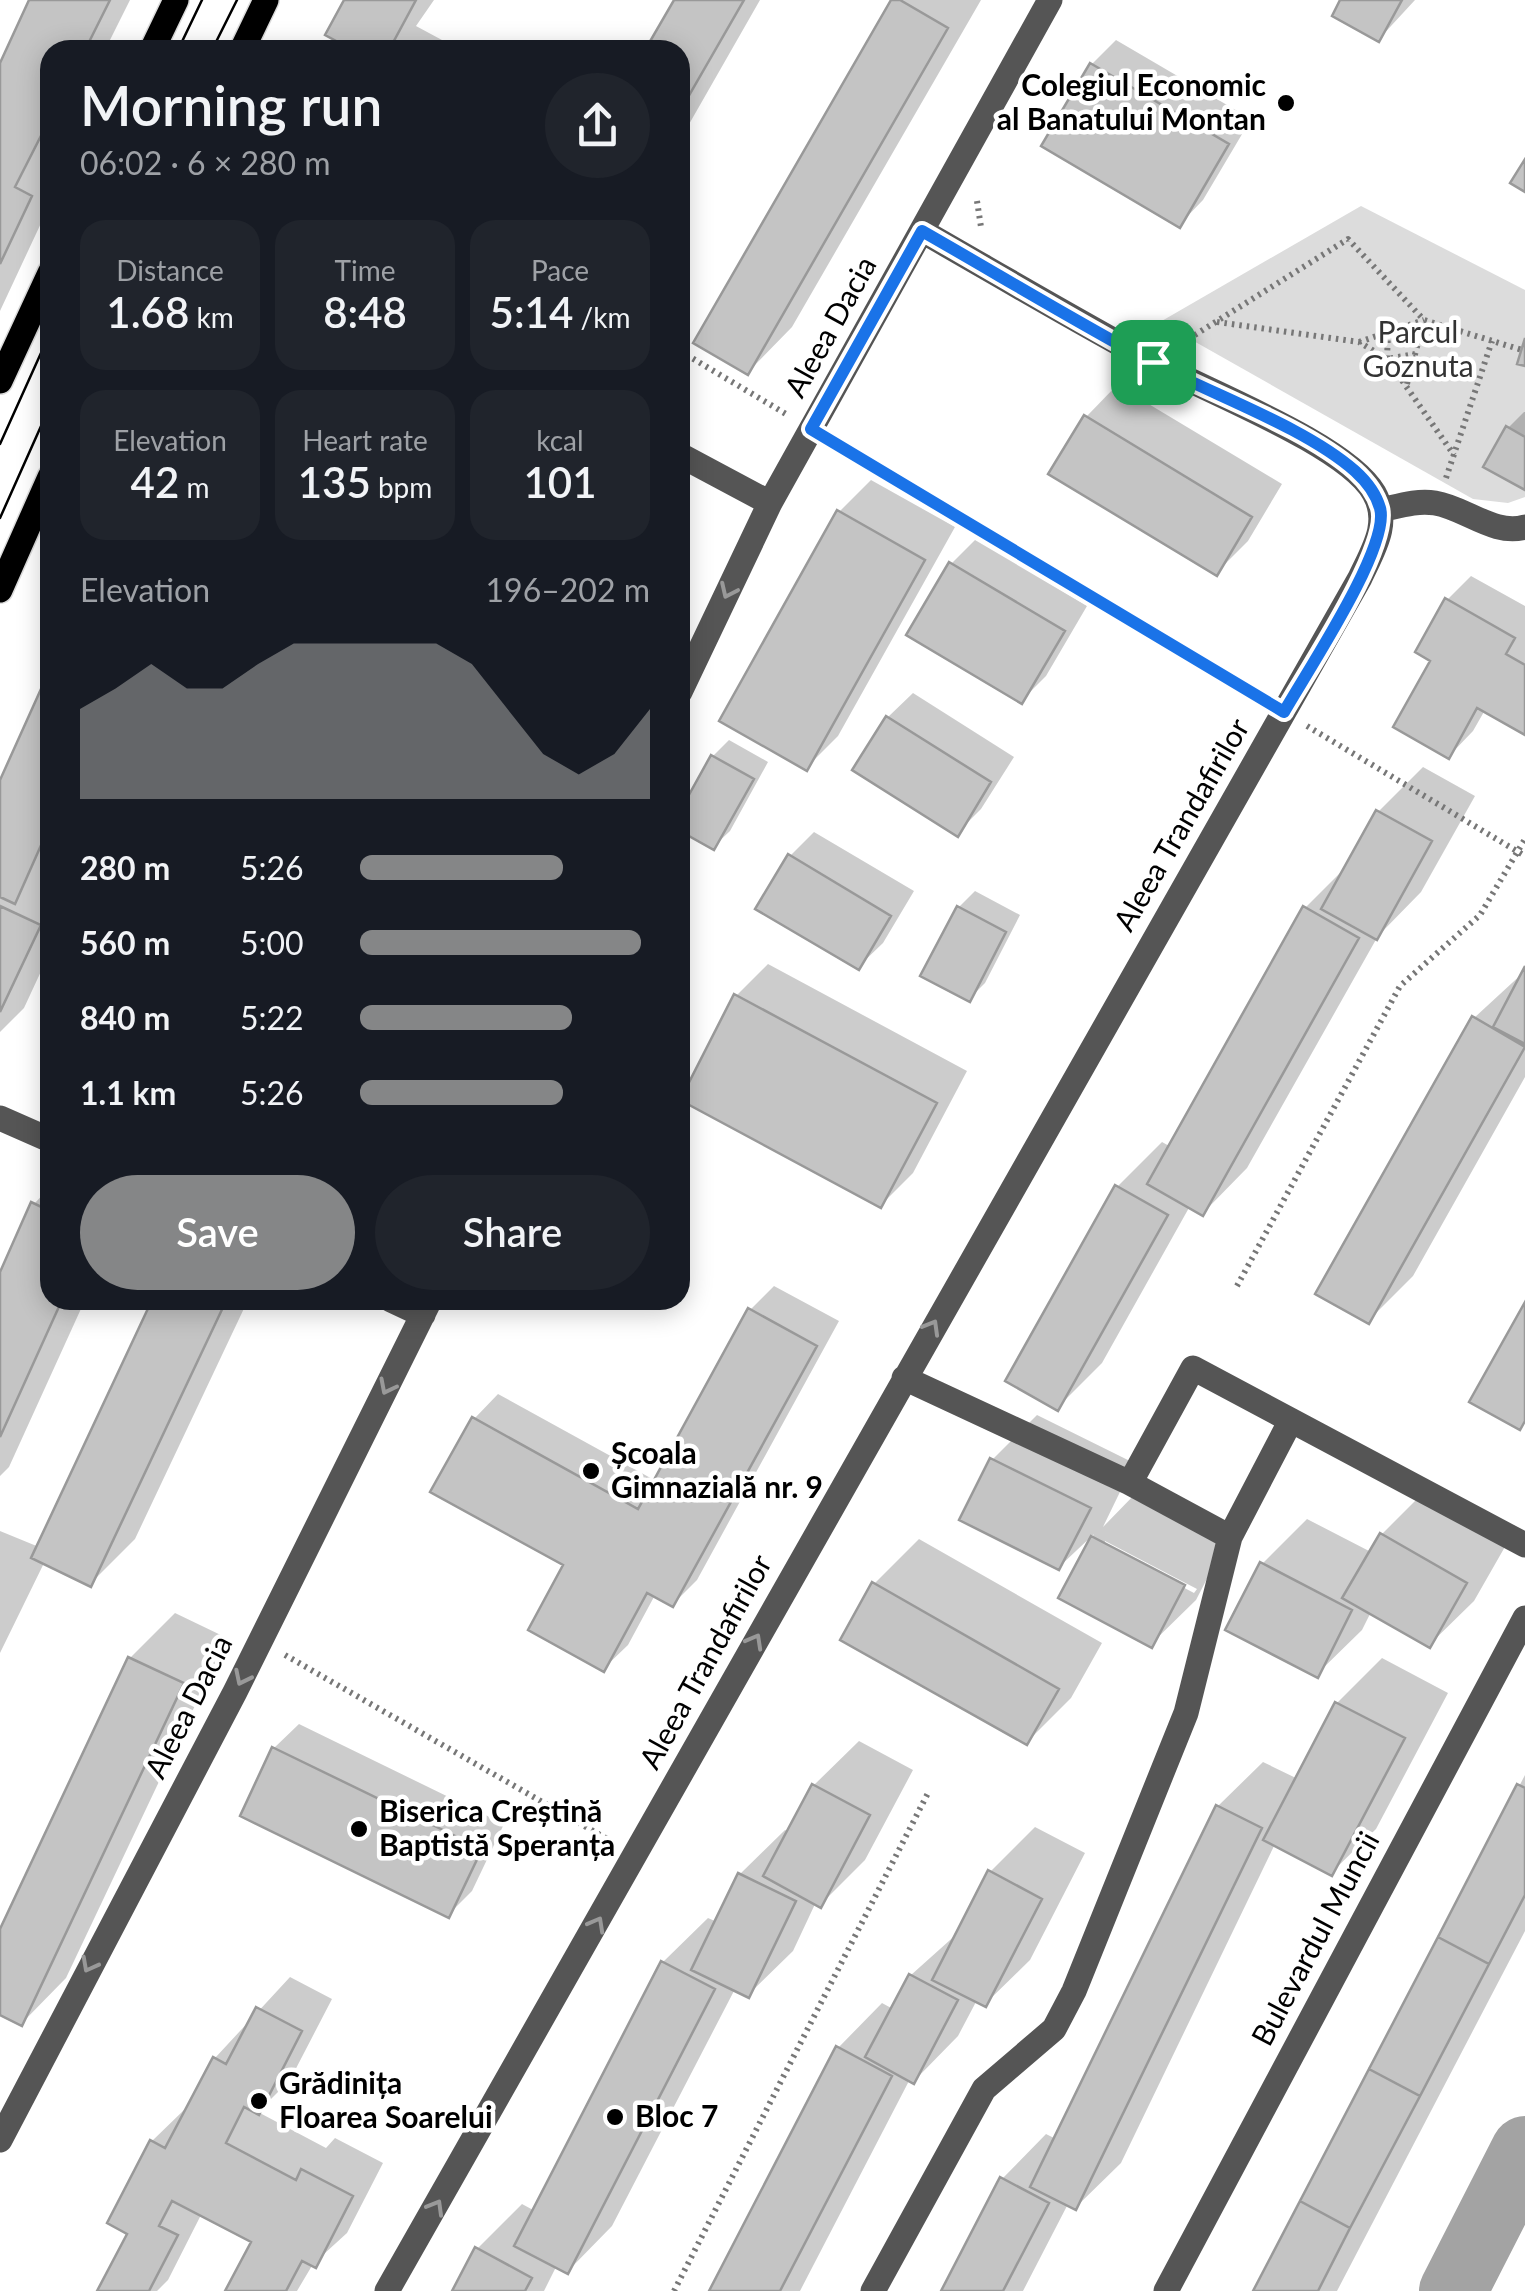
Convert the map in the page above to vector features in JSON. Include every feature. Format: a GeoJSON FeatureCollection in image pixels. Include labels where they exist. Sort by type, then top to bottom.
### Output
{"type":"FeatureCollection","features":[{"type":"Feature","properties":{"kind":"main road"},"geometry":{"type":"LineString","coordinates":[[157,40],[176,0]]}},
{"type":"Feature","properties":{"kind":"main road"},"geometry":{"type":"LineString","coordinates":[[247,40],[266,0]]}},
{"type":"Feature","properties":{"kind":"main road"},"geometry":{"type":"LineString","coordinates":[[0,381],[40,294]]}},
{"type":"Feature","properties":{"kind":"main road"},"geometry":{"type":"LineString","coordinates":[[0,590],[40,500]]}},
{"type":"Feature","properties":{"kind":"street","name":"Aleea Dacia"},"geometry":{"type":"LineString","coordinates":[[690,671],[770,503],[1050,0]]}},
{"type":"Feature","properties":{"kind":"street"},"geometry":{"type":"LineString","coordinates":[[922,231],[1153,362],[1322,448],[1354,470],[1372,490],[1381,510],[1414,502],[1438,503],[1505,529],[1525,527]]}},
{"type":"Feature","properties":{"kind":"street"},"geometry":{"type":"LineString","coordinates":[[690,461],[770,503]]}},
{"type":"Feature","properties":{"kind":"street","name":"Aleea Trandafirilor"},"geometry":{"type":"LineString","coordinates":[[387,2291],[1360,578],[1381,532],[1381,510]]}},
{"type":"Feature","properties":{"kind":"street"},"geometry":{"type":"LineString","coordinates":[[0,1118],[40,1136]]}},
{"type":"Feature","properties":{"kind":"street","name":"Aleea Dacia"},"geometry":{"type":"LineString","coordinates":[[4,2123],[260,1641],[426,1310]]}},
{"type":"Feature","properties":{"kind":"street"},"geometry":{"type":"LineString","coordinates":[[1130,1483],[1193,1368],[1525,1545]]}},
{"type":"Feature","properties":{"kind":"street"},"geometry":{"type":"LineString","coordinates":[[904,1378],[1130,1483],[1230,1537]]}},
{"type":"Feature","properties":{"kind":"street"},"geometry":{"type":"LineString","coordinates":[[873,2291],[984,2090],[1054,2028],[1074,1991],[1186,1713],[1230,1537],[1290,1422]]}},
{"type":"Feature","properties":{"kind":"street","name":"Bulevardul Muncii"},"geometry":{"type":"LineString","coordinates":[[1166,2291],[1525,1618]]}},
{"type":"Feature","properties":{"kind":"path"},"geometry":{"type":"LineString","coordinates":[[1153,362],[1348,239],[1424,320],[1522,350]]}},
{"type":"Feature","properties":{"kind":"path"},"geometry":{"type":"LineString","coordinates":[[1359,342],[1424,320]]}},
{"type":"Feature","properties":{"kind":"path"},"geometry":{"type":"LineString","coordinates":[[1407,384],[1424,320]]}},
{"type":"Feature","properties":{"kind":"path"},"geometry":{"type":"LineString","coordinates":[[1218,322],[1359,342],[1387,358],[1454,455]]}},
{"type":"Feature","properties":{"kind":"path"},"geometry":{"type":"LineString","coordinates":[[1387,358],[1388,332]]}},
{"type":"Feature","properties":{"kind":"path"},"geometry":{"type":"LineString","coordinates":[[1438,503],[1492,341]]}},
{"type":"Feature","properties":{"kind":"path"},"geometry":{"type":"LineString","coordinates":[[1387,358],[1415,354]]}},
{"type":"Feature","properties":{"kind":"path"},"geometry":{"type":"LineString","coordinates":[[690,357],[1521,854]]}},
{"type":"Feature","properties":{"kind":"path"},"geometry":{"type":"LineString","coordinates":[[1236,1286],[1400,986],[1480,915],[1521,854],[1525,839]]}},
{"type":"Feature","properties":{"kind":"path"},"geometry":{"type":"LineString","coordinates":[[260,1641],[636,1855]]}},
{"type":"Feature","properties":{"kind":"path"},"geometry":{"type":"LineString","coordinates":[[674,2291],[929,1791]]}},
{"type":"Feature","properties":{"kind":"green space","name":"Parcul Goznuta"},"geometry":{"type":"Polygon","coordinates":[[[1361,206],[1525,290],[1525,497],[1508,503],[1473,499],[1160,322],[1361,206]]]}},
{"type":"Feature","properties":{"kind":"building"},"geometry":{"type":"Polygon","coordinates":[[[29,0],[110,0],[90,40],[40,40],[40,138],[15,187],[32,196],[0,264],[0,63],[29,0]]]}},
{"type":"Feature","properties":{"kind":"building"},"geometry":{"type":"Polygon","coordinates":[[[344,0],[416,0],[394,40],[334,40],[325,35],[344,0]]]}},
{"type":"Feature","properties":{"kind":"building"},"geometry":{"type":"Polygon","coordinates":[[[674,0],[744,0],[690,94],[690,40],[651,40],[674,0]]]}},
{"type":"Feature","properties":{"kind":"building"},"geometry":{"type":"Polygon","coordinates":[[[891,0],[900,0],[948,28],[748,375],[693,343],[891,0]]]}},
{"type":"Feature","properties":{"kind":"building"},"geometry":{"type":"Polygon","coordinates":[[[1340,0],[1402,0],[1379,42],[1332,16],[1340,0]]]}},
{"type":"Feature","properties":{"kind":"building"},"geometry":{"type":"Polygon","coordinates":[[[1090,63],[1229,144],[1180,228],[1041,146],[1090,63]]]}},
{"type":"Feature","properties":{"kind":"building"},"geometry":{"type":"Polygon","coordinates":[[[1525,159],[1525,192],[1510,183],[1525,159]]]}},
{"type":"Feature","properties":{"kind":"building"},"geometry":{"type":"Polygon","coordinates":[[[1525,338],[1525,366],[1517,364],[1525,338]]]}},
{"type":"Feature","properties":{"kind":"building"},"geometry":{"type":"Polygon","coordinates":[[[1084,415],[1252,517],[1217,576],[1048,474],[1084,415]]]}},
{"type":"Feature","properties":{"kind":"building"},"geometry":{"type":"Polygon","coordinates":[[[1506,426],[1525,437],[1525,490],[1483,467],[1506,426]]]}},
{"type":"Feature","properties":{"kind":"building"},"geometry":{"type":"Polygon","coordinates":[[[837,510],[925,560],[807,771],[719,721],[837,510]]]}},
{"type":"Feature","properties":{"kind":"building"},"geometry":{"type":"Polygon","coordinates":[[[949,562],[1065,631],[1022,704],[906,635],[949,562]]]}},
{"type":"Feature","properties":{"kind":"building"},"geometry":{"type":"Polygon","coordinates":[[[1445,598],[1515,638],[1506,654],[1525,665],[1525,735],[1477,708],[1449,759],[1393,727],[1430,661],[1415,652],[1445,598]]]}},
{"type":"Feature","properties":{"kind":"building"},"geometry":{"type":"Polygon","coordinates":[[[40,691],[40,848],[15,904],[0,897],[0,780],[40,691]]]}},
{"type":"Feature","properties":{"kind":"building"},"geometry":{"type":"Polygon","coordinates":[[[886,716],[991,782],[958,837],[852,770],[886,716]]]}},
{"type":"Feature","properties":{"kind":"building"},"geometry":{"type":"Polygon","coordinates":[[[711,755],[754,779],[714,850],[690,837],[690,793],[711,755]]]}},
{"type":"Feature","properties":{"kind":"building"},"geometry":{"type":"Polygon","coordinates":[[[1376,810],[1432,841],[1377,940],[1321,909],[1376,810]]]}},
{"type":"Feature","properties":{"kind":"building"},"geometry":{"type":"Polygon","coordinates":[[[788,854],[891,916],[859,970],[755,909],[788,854]]]}},
{"type":"Feature","properties":{"kind":"building"},"geometry":{"type":"Polygon","coordinates":[[[0,906],[40,927],[0,1012],[0,906]]]}},
{"type":"Feature","properties":{"kind":"building"},"geometry":{"type":"Polygon","coordinates":[[[957,906],[1006,932],[970,1002],[920,976],[957,906]]]}},
{"type":"Feature","properties":{"kind":"building"},"geometry":{"type":"Polygon","coordinates":[[[1303,906],[1359,938],[1203,1216],[1147,1184],[1303,906]]]}},
{"type":"Feature","properties":{"kind":"building"},"geometry":{"type":"Polygon","coordinates":[[[1525,966],[1525,1044],[1493,1027],[1525,966]]]}},
{"type":"Feature","properties":{"kind":"building"},"geometry":{"type":"Polygon","coordinates":[[[734,994],[937,1103],[881,1208],[690,1105],[690,1080],[734,994]]]}},
{"type":"Feature","properties":{"kind":"building"},"geometry":{"type":"Polygon","coordinates":[[[1472,1016],[1525,1047],[1369,1324],[1315,1294],[1472,1016]]]}},
{"type":"Feature","properties":{"kind":"building"},"geometry":{"type":"Polygon","coordinates":[[[1115,1185],[1168,1215],[1058,1411],[1005,1381],[1115,1185]]]}},
{"type":"Feature","properties":{"kind":"building"},"geometry":{"type":"Polygon","coordinates":[[[31,1202],[40,1206],[40,1310],[57,1310],[0,1437],[0,1272],[31,1202]]]}},
{"type":"Feature","properties":{"kind":"building"},"geometry":{"type":"Polygon","coordinates":[[[1525,1302],[1525,1421],[1520,1430],[1469,1402],[1525,1302]]]}},
{"type":"Feature","properties":{"kind":"building"},"geometry":{"type":"Polygon","coordinates":[[[748,1308],[817,1346],[673,1607],[647,1593],[604,1672],[528,1630],[563,1565],[430,1492],[472,1417],[638,1509],[748,1308]]]}},
{"type":"Feature","properties":{"kind":"building"},"geometry":{"type":"Polygon","coordinates":[[[147,1310],[222,1310],[91,1587],[31,1558],[147,1310]]]}},
{"type":"Feature","properties":{"kind":"building"},"geometry":{"type":"Polygon","coordinates":[[[990,1458],[1091,1508],[1059,1570],[959,1520],[990,1458]]]}},
{"type":"Feature","properties":{"kind":"building"},"geometry":{"type":"Polygon","coordinates":[[[1380,1533],[1467,1583],[1430,1648],[1342,1598],[1380,1533]]]}},
{"type":"Feature","properties":{"kind":"building"},"geometry":{"type":"Polygon","coordinates":[[[1091,1536],[1185,1585],[1152,1648],[1058,1598],[1091,1536]]]}},
{"type":"Feature","properties":{"kind":"building"},"geometry":{"type":"Polygon","coordinates":[[[1260,1562],[1352,1610],[1318,1678],[1225,1630],[1260,1562]]]}},
{"type":"Feature","properties":{"kind":"building"},"geometry":{"type":"Polygon","coordinates":[[[872,1582],[1059,1689],[1027,1745],[840,1640],[872,1582]]]}},
{"type":"Feature","properties":{"kind":"building"},"geometry":{"type":"Polygon","coordinates":[[[128,1657],[184,1683],[22,2026],[0,2015],[0,1929],[128,1657]]]}},
{"type":"Feature","properties":{"kind":"building"},"geometry":{"type":"Polygon","coordinates":[[[1335,1702],[1405,1738],[1332,1876],[1263,1840],[1335,1702]]]}},
{"type":"Feature","properties":{"kind":"building"},"geometry":{"type":"Polygon","coordinates":[[[272,1747],[482,1849],[449,1918],[240,1816],[272,1747]]]}},
{"type":"Feature","properties":{"kind":"building"},"geometry":{"type":"Polygon","coordinates":[[[812,1784],[870,1815],[821,1908],[763,1876],[812,1784]]]}},
{"type":"Feature","properties":{"kind":"building"},"geometry":{"type":"Polygon","coordinates":[[[1517,1784],[1525,1788],[1525,1895],[1489,1964],[1438,1937],[1517,1784]]]}},
{"type":"Feature","properties":{"kind":"building"},"geometry":{"type":"Polygon","coordinates":[[[1216,1805],[1262,1828],[1076,2210],[1030,2187],[1216,1805]]]}},
{"type":"Feature","properties":{"kind":"building"},"geometry":{"type":"Polygon","coordinates":[[[988,1870],[1042,1899],[986,2007],[932,1980],[988,1870]]]}},
{"type":"Feature","properties":{"kind":"building"},"geometry":{"type":"Polygon","coordinates":[[[738,1873],[796,1901],[749,1998],[691,1970],[738,1873]]]}},
{"type":"Feature","properties":{"kind":"building"},"geometry":{"type":"Polygon","coordinates":[[[1438,1937],[1489,1964],[1420,2096],[1369,2069],[1438,1937]]]}},
{"type":"Feature","properties":{"kind":"building","name":"Bloc 7"},"geometry":{"type":"Polygon","coordinates":[[[661,1961],[715,1989],[568,2274],[514,2246],[661,1961]]]}},
{"type":"Feature","properties":{"kind":"building"},"geometry":{"type":"Polygon","coordinates":[[[909,1974],[958,2000],[914,2084],[865,2057],[909,1974]]]}},
{"type":"Feature","properties":{"kind":"building"},"geometry":{"type":"Polygon","coordinates":[[[256,2007],[302,2031],[259,2115],[244,2107],[226,2143],[296,2180],[301,2169],[353,2196],[316,2268],[302,2261],[286,2291],[225,2291],[251,2242],[172,2201],[159,2226],[178,2235],[149,2291],[97,2291],[127,2234],[107,2223],[150,2140],[165,2148],[213,2057],[226,2064],[256,2007]]]}},
{"type":"Feature","properties":{"kind":"building"},"geometry":{"type":"Polygon","coordinates":[[[836,2046],[892,2076],[780,2291],[709,2291],[836,2046]]]}},
{"type":"Feature","properties":{"kind":"building"},"geometry":{"type":"Polygon","coordinates":[[[1369,2069],[1420,2096],[1350,2228],[1300,2201],[1369,2069]]]}},
{"type":"Feature","properties":{"kind":"building"},"geometry":{"type":"Polygon","coordinates":[[[1000,2177],[1049,2203],[1003,2291],[941,2291],[1000,2177]]]}},
{"type":"Feature","properties":{"kind":"building"},"geometry":{"type":"Polygon","coordinates":[[[1300,2201],[1350,2228],[1318,2291],[1253,2291],[1300,2201]]]}},
{"type":"Feature","properties":{"kind":"building"},"geometry":{"type":"Polygon","coordinates":[[[475,2247],[532,2278],[525,2291],[452,2291],[475,2247]]]}},
{"type":"Feature","properties":{"kind":"waterway"},"geometry":{"type":"LineString","coordinates":[[1453,2291],[1525,2150]]}},
{"type":"Feature","properties":{"kind":"tram line"},"geometry":{"type":"LineString","coordinates":[[183,40],[202,0]]}},
{"type":"Feature","properties":{"kind":"tram line"},"geometry":{"type":"LineString","coordinates":[[217,40],[237,0]]}},
{"type":"Feature","properties":{"kind":"tram line"},"geometry":{"type":"LineString","coordinates":[[0,444],[40,355]]}},
{"type":"Feature","properties":{"kind":"tram line"},"geometry":{"type":"LineString","coordinates":[[0,518],[40,428]]}},
{"type":"Feature","properties":{"kind":"place","name":"Colegiul Economic al Banatului Montan"},"geometry":{"type":"Point","coordinates":[1286,103]}},
{"type":"Feature","properties":{"kind":"place","name":"Școala Gimnazială nr. 9"},"geometry":{"type":"Point","coordinates":[591,1471]}},
{"type":"Feature","properties":{"kind":"place","name":"Biserica Creștină Baptistă Speranța"},"geometry":{"type":"Point","coordinates":[359,1829]}},
{"type":"Feature","properties":{"kind":"place","name":"Grădinița Floarea Soarelui"},"geometry":{"type":"Point","coordinates":[259,2101]}},
{"type":"Feature","properties":{"kind":"place","name":"Bloc 7"},"geometry":{"type":"Point","coordinates":[615,2117]}},
{"type":"Feature","properties":{"kind":"route"},"geometry":{"type":"LineString","coordinates":[[922,231],[1153,362],[1322,448],[1354,470],[1372,490],[1381,510],[1381,532],[1360,578],[1284,712],[811,429],[922,231]]}}]}
